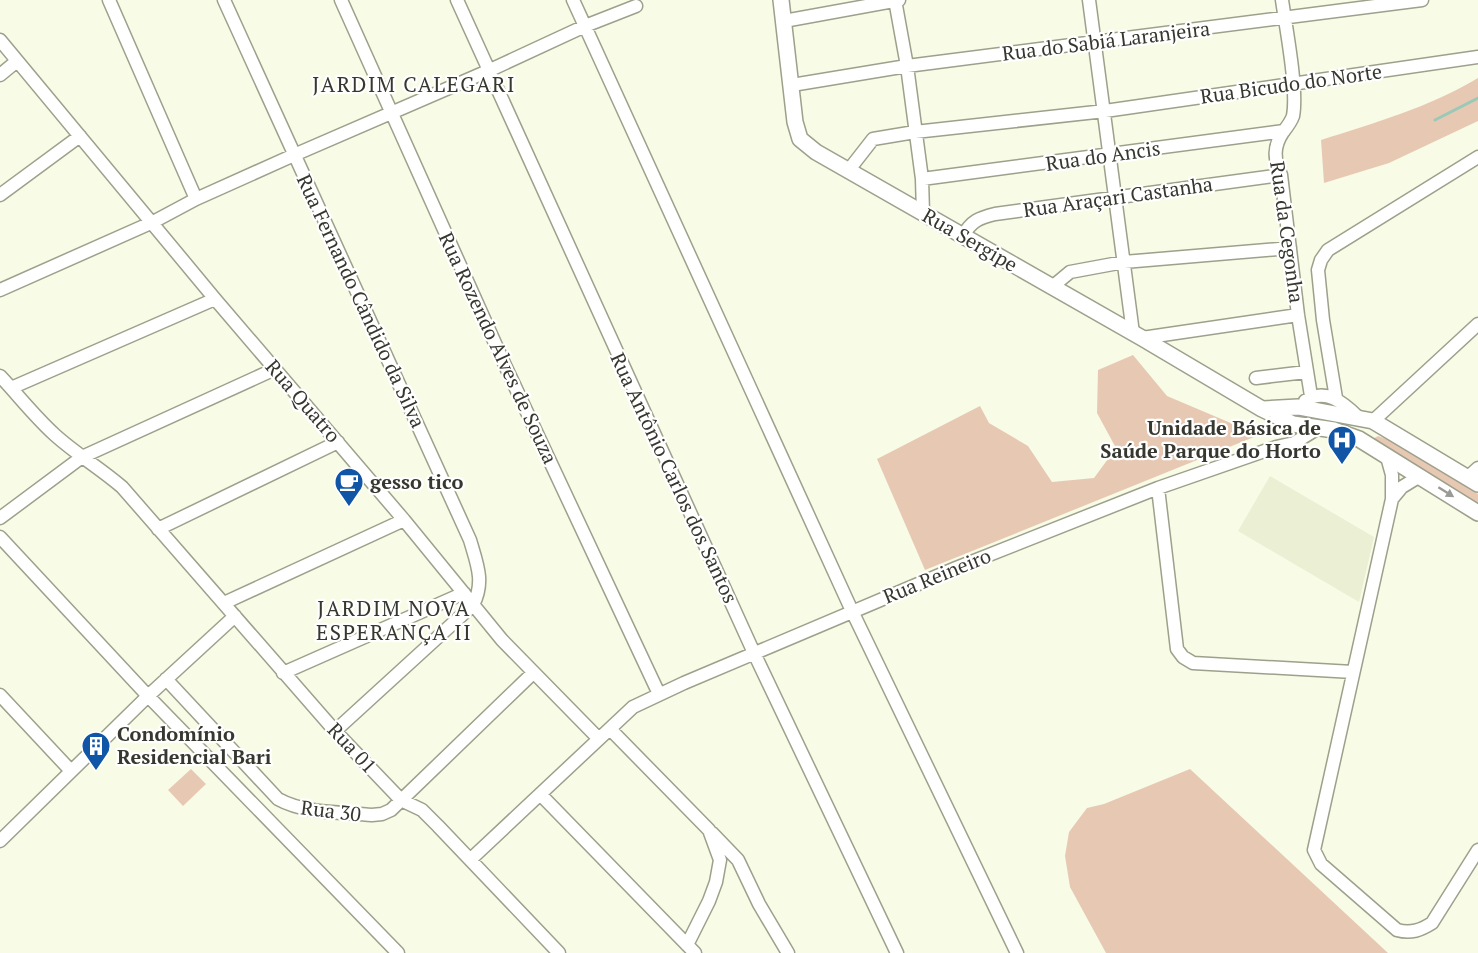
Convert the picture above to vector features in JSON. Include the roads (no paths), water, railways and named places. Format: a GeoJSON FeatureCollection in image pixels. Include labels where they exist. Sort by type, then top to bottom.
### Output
{"type":"FeatureCollection","features":[{"type":"Feature","properties":{"kind":"street"},"geometry":{"type":"LineString","coordinates":[[109,0],[196,199]]}},
{"type":"Feature","properties":{"kind":"street","name":"Rua Fernando Cândido da Silva"},"geometry":{"type":"LineString","coordinates":[[224,0],[470,540],[480,576],[479,593],[473,604]]}},
{"type":"Feature","properties":{"kind":"street","name":"Rua Rozendo Alves de Souza"},"geometry":{"type":"LineString","coordinates":[[341,0],[503,362],[659,694]]}},
{"type":"Feature","properties":{"kind":"street","name":"Rua Antônio Carlos dos Santos"},"geometry":{"type":"LineString","coordinates":[[457,0],[754,653],[897,953]]}},
{"type":"Feature","properties":{"kind":"street"},"geometry":{"type":"LineString","coordinates":[[573,0],[852,611],[1017,953]]}},
{"type":"Feature","properties":{"kind":"street","name":"Rua Sergipe"},"geometry":{"type":"LineString","coordinates":[[781,0],[795,122],[800,139],[816,152],[1262,409],[1293,424],[1334,430],[1359,439],[1478,513]]}},
{"type":"Feature","properties":{"kind":"street"},"geometry":{"type":"LineString","coordinates":[[784,21],[896,0],[922,179],[923,213]]}},
{"type":"Feature","properties":{"kind":"street"},"geometry":{"type":"LineString","coordinates":[[1089,0],[1124,262],[1137,335],[1298,315]]}},
{"type":"Feature","properties":{"kind":"street","name":"Rua da Cegonha"},"geometry":{"type":"LineString","coordinates":[[1282,0],[1293,84],[1293,115],[1278,141],[1275,154],[1281,175],[1298,315],[1311,396]]}},
{"type":"Feature","properties":{"kind":"street","name":"Rua do Sabiá Laranjeira"},"geometry":{"type":"LineString","coordinates":[[792,85],[907,66],[1422,0]]}},
{"type":"Feature","properties":{"kind":"street"},"geometry":{"type":"LineString","coordinates":[[0,290],[153,222],[196,199],[294,155],[488,71],[585,26],[636,6]]}},
{"type":"Feature","properties":{"kind":"street","name":"Rua Quatro"},"geometry":{"type":"LineString","coordinates":[[0,40],[215,298],[338,441],[502,640],[599,739]]}},
{"type":"Feature","properties":{"kind":"street","name":"Rua Bicudo do Norte"},"geometry":{"type":"LineString","coordinates":[[915,132],[1105,111],[1478,57]]}},
{"type":"Feature","properties":{"kind":"street"},"geometry":{"type":"LineString","coordinates":[[0,75],[17,61]]}},
{"type":"Feature","properties":{"kind":"street","name":"Rua do Ancis"},"geometry":{"type":"LineString","coordinates":[[922,179],[1284,131]]}},
{"type":"Feature","properties":{"kind":"street"},"geometry":{"type":"LineString","coordinates":[[848,171],[873,139],[915,132]]}},
{"type":"Feature","properties":{"kind":"street"},"geometry":{"type":"LineString","coordinates":[[0,195],[80,136]]}},
{"type":"Feature","properties":{"kind":"street"},"geometry":{"type":"LineString","coordinates":[[1336,398],[1319,280],[1318,270],[1321,260],[1328,250],[1478,157]]}},
{"type":"Feature","properties":{"kind":"street","name":"Rua Araçari Castanha"},"geometry":{"type":"LineString","coordinates":[[963,236],[974,220],[995,214],[1281,175]]}},
{"type":"Feature","properties":{"kind":"street"},"geometry":{"type":"LineString","coordinates":[[1052,287],[1070,272],[1124,262],[1290,248]]}},
{"type":"Feature","properties":{"kind":"street"},"geometry":{"type":"LineString","coordinates":[[11,388],[215,298]]}},
{"type":"Feature","properties":{"kind":"street"},"geometry":{"type":"LineString","coordinates":[[1365,419],[1478,324]]}},
{"type":"Feature","properties":{"kind":"street"},"geometry":{"type":"LineString","coordinates":[[0,518],[82,457],[275,369]]}},
{"type":"Feature","properties":{"kind":"street"},"geometry":{"type":"LineString","coordinates":[[1256,378],[1306,372]]}},
{"type":"Feature","properties":{"kind":"street","name":"Rua 01"},"geometry":{"type":"LineString","coordinates":[[0,376],[54,434],[122,487],[335,731],[401,800],[422,810],[559,953]]}},
{"type":"Feature","properties":{"kind":"street"},"geometry":{"type":"LineString","coordinates":[[1276,447],[1293,424],[1298,407],[1311,396],[1336,398],[1365,419],[1474,477]]}},
{"type":"Feature","properties":{"kind":"street"},"geometry":{"type":"LineString","coordinates":[[1262,409],[1298,407],[1365,419]]}},
{"type":"Feature","properties":{"kind":"street","name":"Rua Reineiro"},"geometry":{"type":"LineString","coordinates":[[471,859],[633,707],[852,611],[1158,488],[1276,447],[1294,443],[1320,427]]}},
{"type":"Feature","properties":{"kind":"street"},"geometry":{"type":"LineString","coordinates":[[158,529],[338,441]]}},
{"type":"Feature","properties":{"kind":"street"},"geometry":{"type":"LineString","coordinates":[[1387,457],[1392,475],[1392,499],[1314,850],[1321,864],[1397,930],[1405,932],[1422,929],[1432,922],[1478,850]]}},
{"type":"Feature","properties":{"kind":"street"},"geometry":{"type":"LineString","coordinates":[[1392,499],[1402,488],[1420,476]]}},
{"type":"Feature","properties":{"kind":"street"},"geometry":{"type":"LineString","coordinates":[[1158,488],[1177,649],[1184,657],[1193,663],[1353,672]]}},
{"type":"Feature","properties":{"kind":"street"},"geometry":{"type":"LineString","coordinates":[[224,603],[404,520]]}},
{"type":"Feature","properties":{"kind":"street"},"geometry":{"type":"LineString","coordinates":[[0,537],[148,696],[398,953]]}},
{"type":"Feature","properties":{"kind":"street"},"geometry":{"type":"LineString","coordinates":[[283,673],[464,593]]}},
{"type":"Feature","properties":{"kind":"street"},"geometry":{"type":"LineString","coordinates":[[335,731],[473,604]]}},
{"type":"Feature","properties":{"kind":"street"},"geometry":{"type":"LineString","coordinates":[[0,841],[148,696],[235,616]]}},
{"type":"Feature","properties":{"kind":"street","name":"Rua 30"},"geometry":{"type":"LineString","coordinates":[[166,679],[278,799],[290,806],[372,815],[391,810],[533,673]]}},
{"type":"Feature","properties":{"kind":"street"},"geometry":{"type":"LineString","coordinates":[[0,695],[70,771]]}},
{"type":"Feature","properties":{"kind":"street"},"geometry":{"type":"LineString","coordinates":[[609,729],[738,860],[759,904],[788,953]]}},
{"type":"Feature","properties":{"kind":"street"},"geometry":{"type":"LineString","coordinates":[[540,794],[691,949],[716,882],[720,860],[709,830]]}},
{"type":"Feature","properties":{"kind":"waterway"},"geometry":{"type":"LineString","coordinates":[[1435,120],[1478,98]]}},
{"type":"Feature","properties":{"kind":"place","name":"Unidade Básica de Saúde Parque do Horto"},"geometry":{"type":"Point","coordinates":[1342,466]}},
{"type":"Feature","properties":{"kind":"place","name":"gesso tico"},"geometry":{"type":"Point","coordinates":[349,508]}},
{"type":"Feature","properties":{"kind":"place","name":"Condomínio Residencial Bari"},"geometry":{"type":"Point","coordinates":[96,772]}},
{"type":"Feature","properties":{"kind":"district","name":"JARDIM CALEGARI"},"geometry":{"type":"Point","coordinates":[414,85]}},
{"type":"Feature","properties":{"kind":"district","name":"JARDIM NOVA ESPERANÇA II"},"geometry":{"type":"Point","coordinates":[394,621]}}]}
